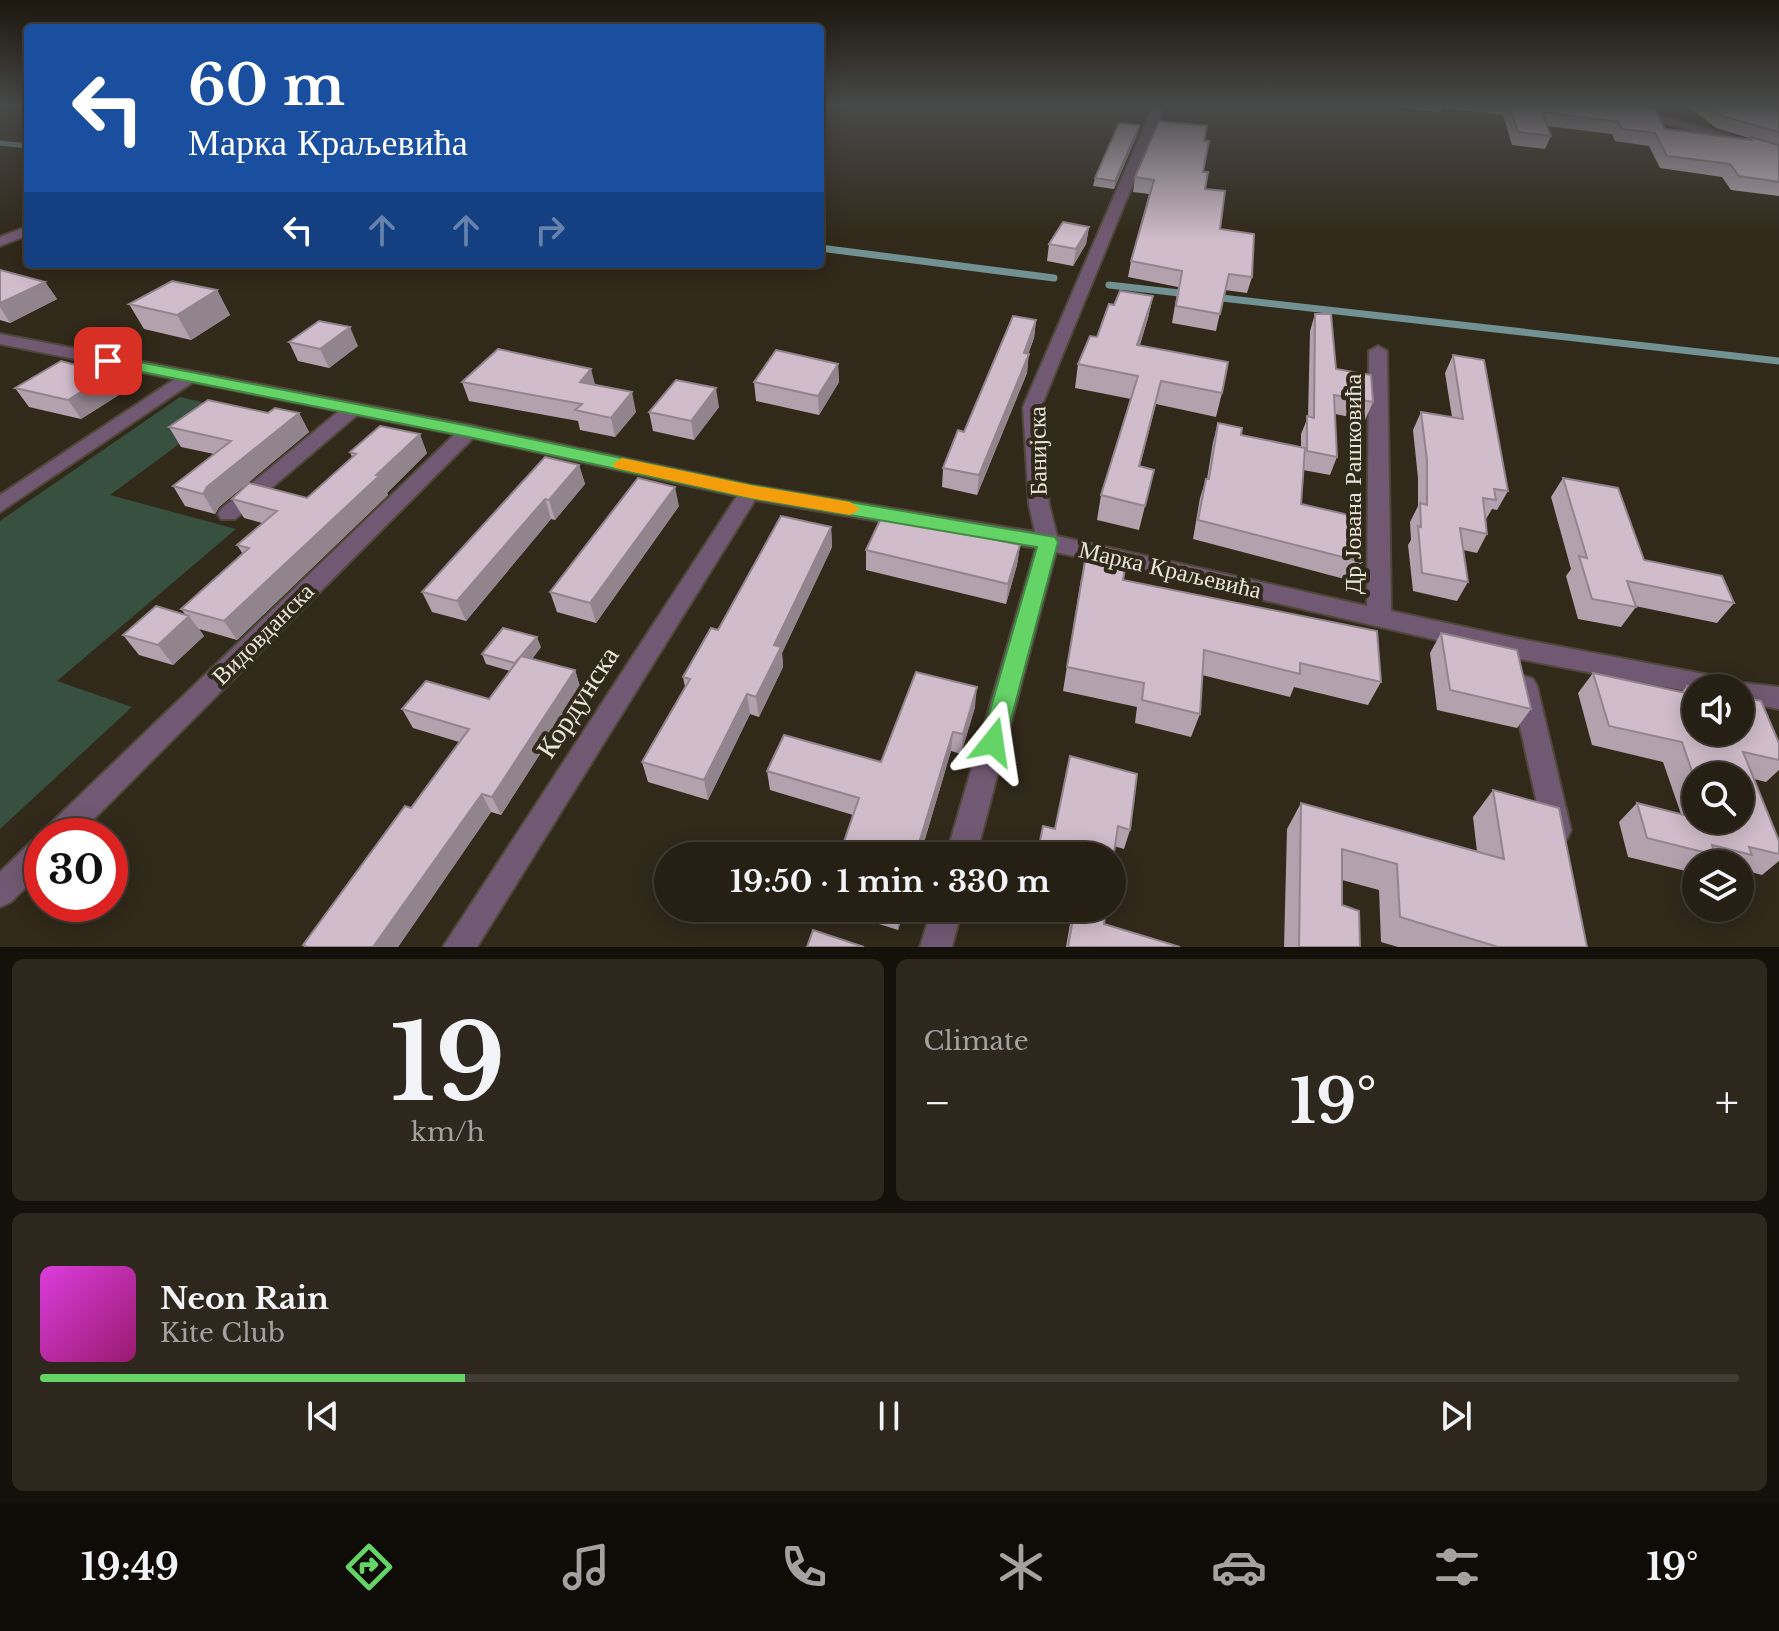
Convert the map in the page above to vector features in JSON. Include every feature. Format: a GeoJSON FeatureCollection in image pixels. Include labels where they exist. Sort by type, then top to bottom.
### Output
{"type":"FeatureCollection","features":[{"type":"Feature","properties":{"kind":"street","name":"Банијска"},"geometry":{"type":"LineString","coordinates":[[965,842],[1048,542],[1039,504],[1032,407],[1140,150]]}},
{"type":"Feature","properties":{"kind":"street"},"geometry":{"type":"LineString","coordinates":[[0,242],[24,232]]}},
{"type":"Feature","properties":{"kind":"street","name":"Марка Краљевића"},"geometry":{"type":"LineString","coordinates":[[0,339],[469,431],[750,492],[1048,542],[1515,648],[1682,680]]}},
{"type":"Feature","properties":{"kind":"street","name":"Др Јована Рашковића"},"geometry":{"type":"LineString","coordinates":[[1378,351],[1379,617]]}},
{"type":"Feature","properties":{"kind":"street"},"geometry":{"type":"LineString","coordinates":[[0,505],[189,377]]}},
{"type":"Feature","properties":{"kind":"street"},"geometry":{"type":"LineString","coordinates":[[228,514],[353,409]]}},
{"type":"Feature","properties":{"kind":"street","name":"Видовданска"},"geometry":{"type":"LineString","coordinates":[[75,818],[469,431]]}},
{"type":"Feature","properties":{"kind":"street","name":"Кордунска"},"geometry":{"type":"LineString","coordinates":[[459,947],[750,492]]}},
{"type":"Feature","properties":{"kind":"street"},"geometry":{"type":"LineString","coordinates":[[1515,648],[1563,857]]}},
{"type":"Feature","properties":{"kind":"street"},"geometry":{"type":"LineString","coordinates":[[1754,694],[1779,698]]}},
{"type":"Feature","properties":{"kind":"street"},"geometry":{"type":"LineString","coordinates":[[0,892],[24,869]]}},
{"type":"Feature","properties":{"kind":"street"},"geometry":{"type":"LineString","coordinates":[[936,947],[943,922]]}},
{"type":"Feature","properties":{"kind":"green space"},"geometry":{"type":"Polygon","coordinates":[[[180,397],[228,408],[110,495],[236,529],[57,681],[132,707],[0,829],[0,521],[180,397]]]}},
{"type":"Feature","properties":{"kind":"building"},"geometry":{"type":"Polygon","coordinates":[[[1107,150],[1129,150],[1115,181],[1095,178],[1107,150]]]}},
{"type":"Feature","properties":{"kind":"building"},"geometry":{"type":"Polygon","coordinates":[[[1146,150],[1207,150],[1203,172],[1208,172],[1205,189],[1225,191],[1220,229],[1254,234],[1252,277],[1229,274],[1220,314],[1176,306],[1182,271],[1131,261],[1154,180],[1135,177],[1146,150]]]}},
{"type":"Feature","properties":{"kind":"building"},"geometry":{"type":"Polygon","coordinates":[[[1664,150],[1779,150],[1779,182],[1739,176],[1730,164],[1667,156],[1664,150]]]}},
{"type":"Feature","properties":{"kind":"building"},"geometry":{"type":"Polygon","coordinates":[[[1063,222],[1089,227],[1076,249],[1049,244],[1063,222]]]}},
{"type":"Feature","properties":{"kind":"building"},"geometry":{"type":"Polygon","coordinates":[[[0,270],[45,282],[0,303],[0,270]]]}},
{"type":"Feature","properties":{"kind":"building"},"geometry":{"type":"Polygon","coordinates":[[[172,281],[217,290],[177,315],[129,304],[172,281]]]}},
{"type":"Feature","properties":{"kind":"building"},"geometry":{"type":"Polygon","coordinates":[[[1120,291],[1153,296],[1137,345],[1228,362],[1222,393],[1161,381],[1139,466],[1154,470],[1145,506],[1101,495],[1138,376],[1078,364],[1090,336],[1097,337],[1109,304],[1114,305],[1120,291]]]}},
{"type":"Feature","properties":{"kind":"building"},"geometry":{"type":"Polygon","coordinates":[[[1315,314],[1331,314],[1336,369],[1371,375],[1373,402],[1334,395],[1337,457],[1307,451],[1307,416],[1314,418],[1315,314]]]}},
{"type":"Feature","properties":{"kind":"building"},"geometry":{"type":"Polygon","coordinates":[[[1013,316],[1036,320],[1024,353],[1029,354],[979,475],[943,468],[958,430],[964,432],[1013,316]]]}},
{"type":"Feature","properties":{"kind":"building"},"geometry":{"type":"Polygon","coordinates":[[[319,321],[350,327],[320,349],[289,342],[319,321]]]}},
{"type":"Feature","properties":{"kind":"building"},"geometry":{"type":"Polygon","coordinates":[[[498,349],[591,369],[580,382],[632,392],[611,418],[575,410],[582,404],[462,382],[498,349]]]}},
{"type":"Feature","properties":{"kind":"building"},"geometry":{"type":"Polygon","coordinates":[[[776,350],[838,364],[818,396],[754,382],[776,350]]]}},
{"type":"Feature","properties":{"kind":"building"},"geometry":{"type":"Polygon","coordinates":[[[1453,355],[1484,360],[1508,491],[1494,489],[1496,500],[1483,498],[1487,534],[1460,528],[1468,582],[1422,573],[1418,526],[1421,527],[1420,503],[1427,505],[1427,460],[1421,412],[1463,419],[1453,355]]]}},
{"type":"Feature","properties":{"kind":"building"},"geometry":{"type":"Polygon","coordinates":[[[61,361],[109,374],[68,400],[15,388],[61,361]]]}},
{"type":"Feature","properties":{"kind":"building"},"geometry":{"type":"Polygon","coordinates":[[[676,380],[716,388],[691,421],[649,412],[676,380]]]}},
{"type":"Feature","properties":{"kind":"building"},"geometry":{"type":"Polygon","coordinates":[[[208,400],[268,413],[275,408],[299,413],[207,487],[203,494],[173,486],[231,441],[169,427],[208,400]]]}},
{"type":"Feature","properties":{"kind":"building"},"geometry":{"type":"Polygon","coordinates":[[[1218,423],[1242,428],[1241,435],[1305,448],[1301,504],[1362,518],[1362,562],[1198,520],[1206,479],[1209,479],[1218,423]]]}},
{"type":"Feature","properties":{"kind":"building"},"geometry":{"type":"Polygon","coordinates":[[[380,426],[420,434],[224,621],[181,609],[249,548],[237,545],[277,511],[232,499],[249,483],[307,498],[356,454],[350,452],[380,426]]]}},
{"type":"Feature","properties":{"kind":"building"},"geometry":{"type":"Polygon","coordinates":[[[545,457],[579,465],[549,500],[545,499],[457,601],[422,592],[545,457]]]}},
{"type":"Feature","properties":{"kind":"building"},"geometry":{"type":"Polygon","coordinates":[[[638,478],[675,487],[590,603],[550,592],[638,478]]]}},
{"type":"Feature","properties":{"kind":"building"},"geometry":{"type":"Polygon","coordinates":[[[1563,478],[1618,488],[1644,560],[1722,576],[1734,603],[1627,581],[1636,607],[1592,599],[1579,556],[1587,558],[1563,478]]]}},
{"type":"Feature","properties":{"kind":"building"},"geometry":{"type":"Polygon","coordinates":[[[781,516],[831,527],[774,645],[781,647],[756,697],[747,694],[704,780],[642,762],[690,679],[683,677],[711,628],[718,630],[781,516]]]}},
{"type":"Feature","properties":{"kind":"building"},"geometry":{"type":"Polygon","coordinates":[[[882,516],[1020,545],[1008,584],[866,550],[882,516]]]}},
{"type":"Feature","properties":{"kind":"building"},"geometry":{"type":"Polygon","coordinates":[[[1086,555],[1126,563],[1123,580],[1377,631],[1381,682],[1300,663],[1300,674],[1204,650],[1200,714],[1142,700],[1144,683],[1067,667],[1086,555]]]}},
{"type":"Feature","properties":{"kind":"building"},"geometry":{"type":"Polygon","coordinates":[[[156,606],[189,616],[158,645],[123,635],[156,606]]]}},
{"type":"Feature","properties":{"kind":"building"},"geometry":{"type":"Polygon","coordinates":[[[503,628],[537,637],[515,663],[482,654],[503,628]]]}},
{"type":"Feature","properties":{"kind":"building"},"geometry":{"type":"Polygon","coordinates":[[[1441,633],[1517,650],[1531,709],[1450,690],[1441,633]]]}},
{"type":"Feature","properties":{"kind":"building"},"geometry":{"type":"Polygon","coordinates":[[[521,656],[575,670],[492,797],[482,794],[373,947],[303,945],[405,806],[411,808],[469,729],[402,709],[426,681],[489,699],[521,656]]]}},
{"type":"Feature","properties":{"kind":"building"},"geometry":{"type":"Polygon","coordinates":[[[916,672],[977,687],[963,734],[953,732],[919,842],[844,842],[859,798],[767,771],[784,735],[881,762],[916,672]]]}},
{"type":"Feature","properties":{"kind":"building"},"geometry":{"type":"Polygon","coordinates":[[[1593,673],[1682,692],[1682,742],[1609,726],[1593,673]]]}},
{"type":"Feature","properties":{"kind":"building"},"geometry":{"type":"Polygon","coordinates":[[[1754,700],[1761,701],[1779,743],[1779,760],[1743,752],[1747,762],[1689,762],[1683,746],[1754,746],[1754,700]]]}},
{"type":"Feature","properties":{"kind":"building"},"geometry":{"type":"Polygon","coordinates":[[[1070,756],[1137,774],[1130,830],[1118,826],[1116,842],[1040,842],[1043,826],[1055,829],[1070,756]]]}},
{"type":"Feature","properties":{"kind":"building"},"geometry":{"type":"Polygon","coordinates":[[[1754,779],[1779,841],[1779,854],[1749,847],[1750,850],[1732,850],[1712,845],[1714,850],[1695,850],[1647,838],[1637,803],[1682,814],[1682,834],[1754,834],[1754,779]]]}},
{"type":"Feature","properties":{"kind":"building"},"geometry":{"type":"Polygon","coordinates":[[[1493,790],[1559,808],[1587,947],[1498,947],[1400,917],[1397,864],[1342,849],[1342,905],[1359,911],[1360,947],[1299,947],[1301,803],[1504,859],[1493,790]]]}},
{"type":"Feature","properties":{"kind":"building"},"geometry":{"type":"Polygon","coordinates":[[[1072,922],[1104,922],[1180,947],[1068,947],[1072,922]]]}},
{"type":"Feature","properties":{"kind":"building"},"geometry":{"type":"Polygon","coordinates":[[[813,930],[864,947],[807,947],[813,930]]]}},
{"type":"Feature","properties":{"kind":"waterway"},"geometry":{"type":"LineString","coordinates":[[824,249],[1054,278]]}},
{"type":"Feature","properties":{"kind":"waterway"},"geometry":{"type":"LineString","coordinates":[[1109,285],[1188,294]]}},
{"type":"Feature","properties":{"kind":"waterway"},"geometry":{"type":"LineString","coordinates":[[1213,297],[1779,361]]}},
{"type":"Feature","properties":{"kind":"slow traffic"},"geometry":{"type":"LineString","coordinates":[[622,464],[750,492],[850,509]]}},
{"type":"Feature","properties":{"kind":"route"},"geometry":{"type":"LineString","coordinates":[[108,361],[469,431],[750,492],[1048,542],[993,742]]}}]}
